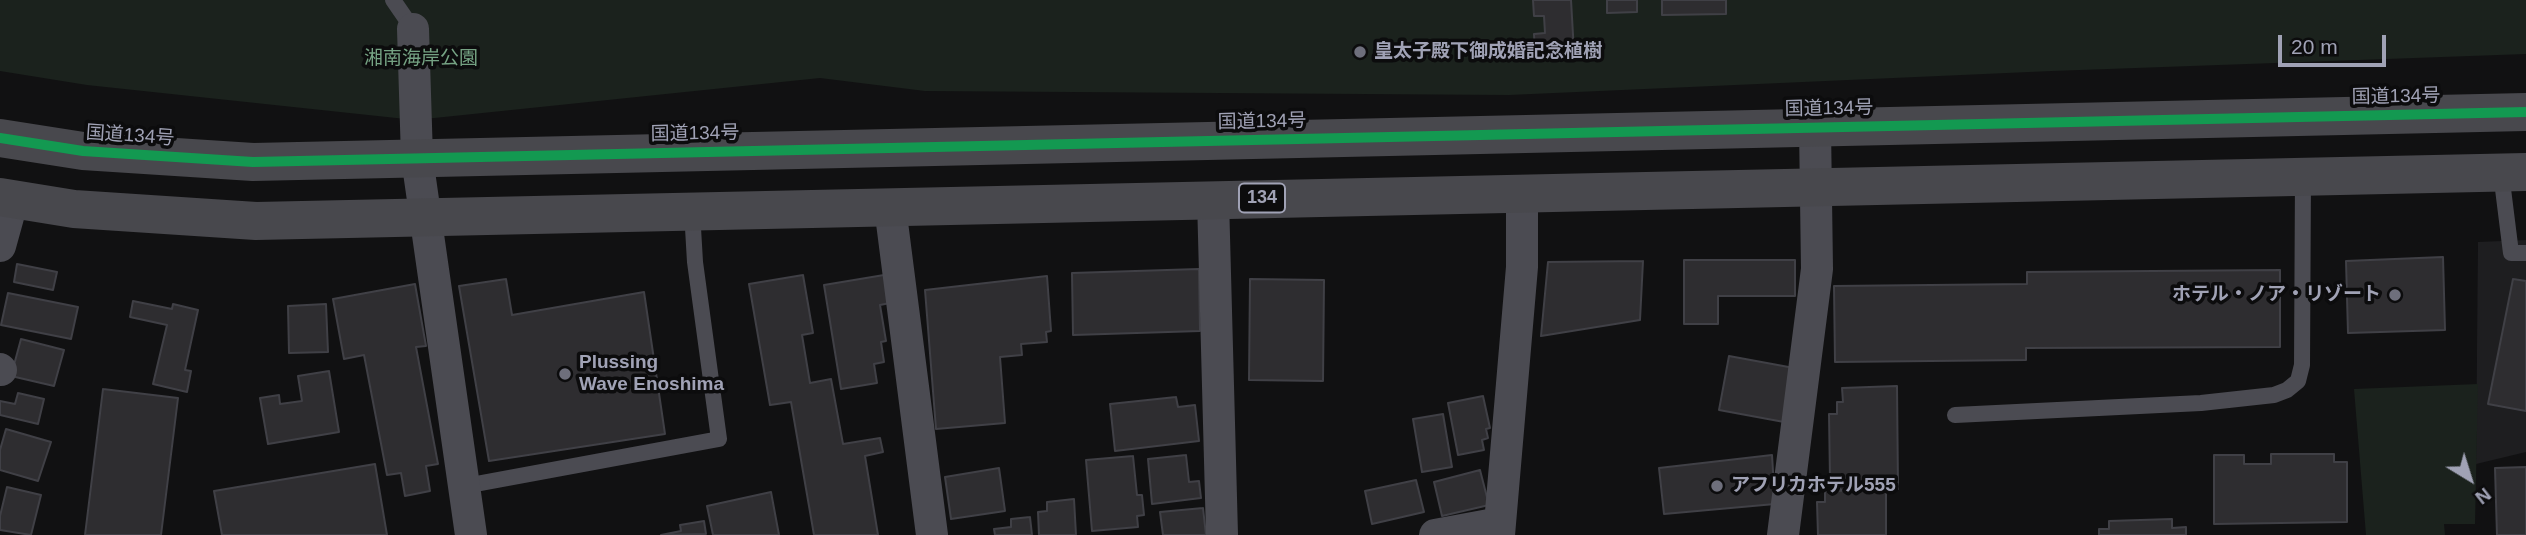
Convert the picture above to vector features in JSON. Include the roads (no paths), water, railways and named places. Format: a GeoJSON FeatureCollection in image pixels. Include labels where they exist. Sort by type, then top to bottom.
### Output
{"type":"FeatureCollection","features":[{"type":"Feature","properties":{"kind":"highway","name":"国道134号"},"geometry":{"type":"LineString","coordinates":[[0,138],[83,151],[253,162],[2526,112]]}},
{"type":"Feature","properties":{"kind":"highway","name":"134"},"geometry":{"type":"LineString","coordinates":[[6,198],[74,209],[256,221],[2514,172]]}},
{"type":"Feature","properties":{"kind":"street"},"geometry":{"type":"LineString","coordinates":[[411,15],[417,158],[471,535]]}},
{"type":"Feature","properties":{"kind":"street"},"geometry":{"type":"LineString","coordinates":[[1783,535],[1817,269],[1815,127]]}},
{"type":"Feature","properties":{"kind":"street"},"geometry":{"type":"LineString","coordinates":[[1435,535],[1500,529],[1522,267],[1522,192]]}},
{"type":"Feature","properties":{"kind":"street"},"geometry":{"type":"LineString","coordinates":[[0,246],[6,198]]}},
{"type":"Feature","properties":{"kind":"street"},"geometry":{"type":"LineString","coordinates":[[1213,199],[1222,535]]}},
{"type":"Feature","properties":{"kind":"street"},"geometry":{"type":"LineString","coordinates":[[890,207],[932,535]]}},
{"type":"Feature","properties":{"kind":"lane"},"geometry":{"type":"LineString","coordinates":[[393,0],[411,15]]}},
{"type":"Feature","properties":{"kind":"lane"},"geometry":{"type":"LineString","coordinates":[[2514,172],[2511,253],[2526,253]]}},
{"type":"Feature","properties":{"kind":"lane"},"geometry":{"type":"LineString","coordinates":[[1955,415],[2201,403],[2274,395],[2287,390],[2298,381],[2302,365],[2303,176]]}},
{"type":"Feature","properties":{"kind":"lane"},"geometry":{"type":"LineString","coordinates":[[465,485],[719,439],[695,262],[692,211]]}},
{"type":"Feature","properties":{"kind":"place","name":"皇太子殿下御成婚記念植樹"},"geometry":{"type":"Point","coordinates":[1360,52]}},
{"type":"Feature","properties":{"kind":"place","name":"ホテル・ノア・リゾート"},"geometry":{"type":"Point","coordinates":[2395,295]}},
{"type":"Feature","properties":{"kind":"place","name":"Plussing Wave Enoshima"},"geometry":{"type":"Point","coordinates":[565,374]}},
{"type":"Feature","properties":{"kind":"place","name":"アフリカホテル555"},"geometry":{"type":"Point","coordinates":[1717,486]}},
{"type":"Feature","properties":{"kind":"park label","name":"湘南海岸公園"},"geometry":{"type":"Point","coordinates":[421,59]}}]}
